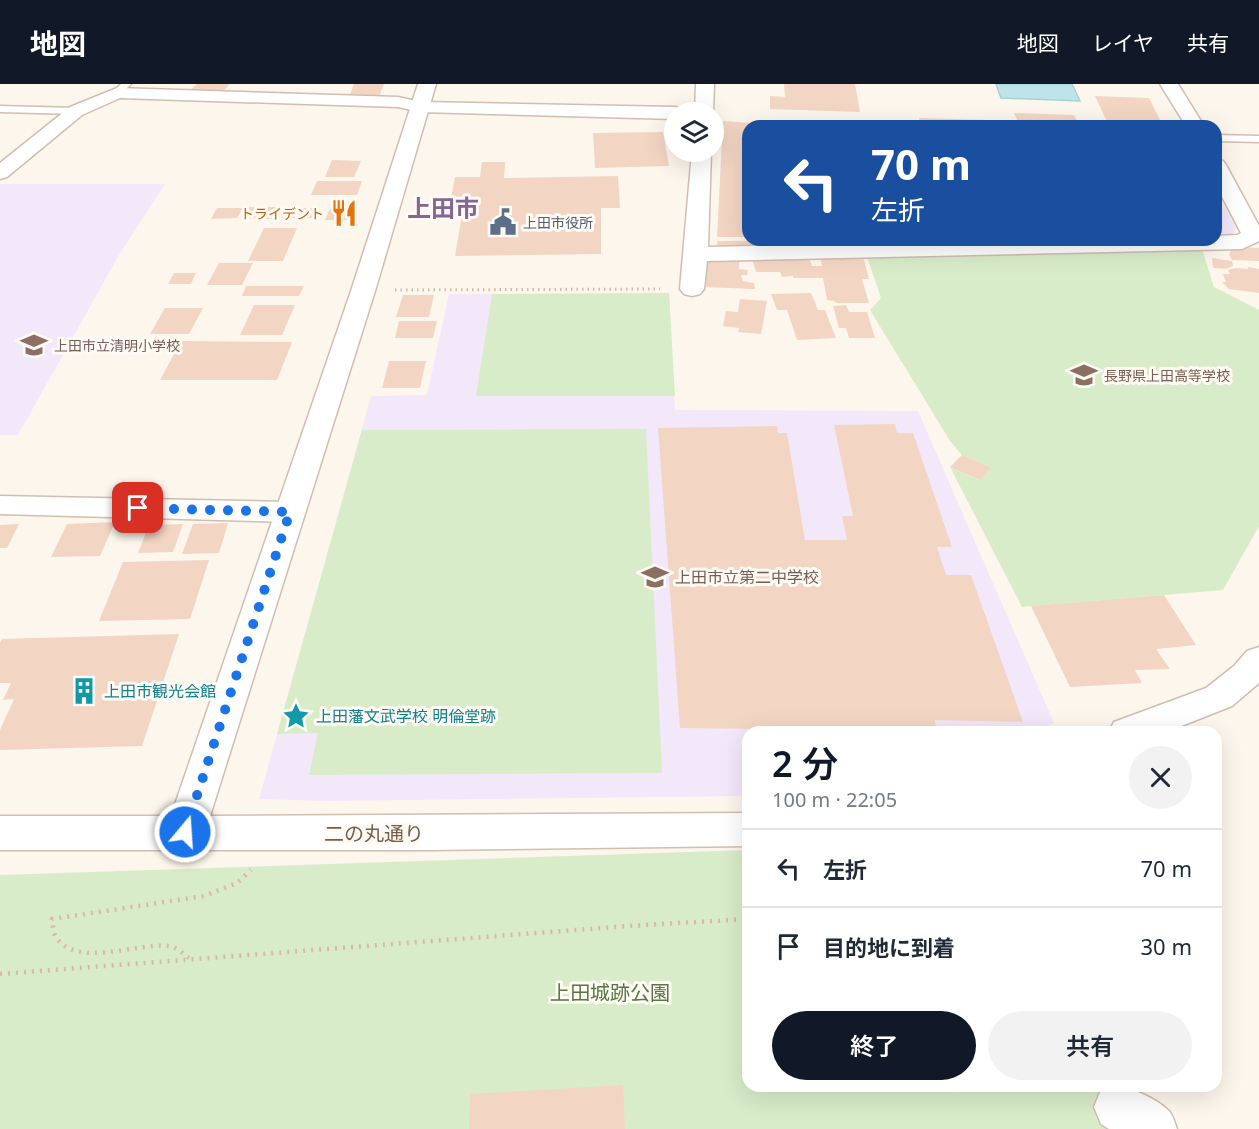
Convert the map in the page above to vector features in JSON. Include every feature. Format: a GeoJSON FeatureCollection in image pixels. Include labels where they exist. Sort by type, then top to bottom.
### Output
{"type":"FeatureCollection","features":[{"type":"Feature","properties":{"kind":"street"},"geometry":{"type":"LineString","coordinates":[[704,102],[705,84]]}},
{"type":"Feature","properties":{"kind":"street"},"geometry":{"type":"LineString","coordinates":[[1169,84],[1191,120]]}},
{"type":"Feature","properties":{"kind":"street"},"geometry":{"type":"LineString","coordinates":[[0,173],[75,111],[122,88],[398,102],[423,96],[664,112]]}},
{"type":"Feature","properties":{"kind":"street"},"geometry":{"type":"LineString","coordinates":[[185,832],[363,291],[423,96]]}},
{"type":"Feature","properties":{"kind":"street"},"geometry":{"type":"LineString","coordinates":[[692,289],[701,162]]}},
{"type":"Feature","properties":{"kind":"street"},"geometry":{"type":"LineString","coordinates":[[1222,176],[1253,235],[1242,242],[1222,242]]}},
{"type":"Feature","properties":{"kind":"street"},"geometry":{"type":"LineString","coordinates":[[696,254],[1060,246]]}},
{"type":"Feature","properties":{"kind":"street"},"geometry":{"type":"LineString","coordinates":[[0,505],[290,512]]}},
{"type":"Feature","properties":{"kind":"street"},"geometry":{"type":"LineString","coordinates":[[1143,726],[1219,697],[1246,675],[1259,660]]}},
{"type":"Feature","properties":{"kind":"street","name":"二の丸通り"},"geometry":{"type":"LineString","coordinates":[[0,833],[742,830]]}},
{"type":"Feature","properties":{"kind":"lane"},"geometry":{"type":"LineString","coordinates":[[0,110],[75,111]]}},
{"type":"Feature","properties":{"kind":"lane"},"geometry":{"type":"LineString","coordinates":[[1222,138],[1259,139]]}},
{"type":"Feature","properties":{"kind":"path"},"geometry":{"type":"LineString","coordinates":[[391,290],[692,289]]}},
{"type":"Feature","properties":{"kind":"path"},"geometry":{"type":"LineString","coordinates":[[190,959],[171,946],[77,952],[57,941],[52,931],[52,919],[204,896],[237,883],[251,869]]}},
{"type":"Feature","properties":{"kind":"path"},"geometry":{"type":"LineString","coordinates":[[0,974],[742,919]]}},
{"type":"Feature","properties":{"kind":"shaded area","name":"上田市立清明小学校"},"geometry":{"type":"Polygon","coordinates":[[[0,184],[165,184],[119,255],[18,435],[0,435],[0,184]]]}},
{"type":"Feature","properties":{"kind":"shaded area"},"geometry":{"type":"Polygon","coordinates":[[[1222,202],[1236,228],[1233,234],[1222,236],[1222,202]]]}},
{"type":"Feature","properties":{"kind":"shaded area","name":"上田市立第二中学校"},"geometry":{"type":"Polygon","coordinates":[[[669,293],[675,410],[918,411],[1054,723],[1046,726],[742,726],[742,796],[327,801],[259,799],[371,396],[427,395],[449,294],[669,293]]]}},
{"type":"Feature","properties":{"kind":"green space","name":"長野県上田高等学校"},"geometry":{"type":"Polygon","coordinates":[[[1074,246],[1201,246],[1214,287],[1259,310],[1259,526],[1223,590],[1022,607],[950,467],[979,480],[991,467],[962,455],[950,441],[870,310],[881,298],[865,251],[1074,246]]]}},
{"type":"Feature","properties":{"kind":"green space"},"geometry":{"type":"Polygon","coordinates":[[[669,293],[675,396],[476,396],[492,294],[669,293]]]}},
{"type":"Feature","properties":{"kind":"green space"},"geometry":{"type":"Polygon","coordinates":[[[646,429],[662,773],[309,775],[318,733],[277,734],[362,430],[646,429]]]}},
{"type":"Feature","properties":{"kind":"green space","name":"上田城跡公園"},"geometry":{"type":"Polygon","coordinates":[[[742,850],[742,1092],[1134,1092],[1136,1129],[0,1129],[0,875],[742,850]]]}},
{"type":"Feature","properties":{"kind":"water"},"geometry":{"type":"Polygon","coordinates":[[[996,84],[1072,84],[1080,101],[1001,98],[996,84]]]}},
{"type":"Feature","properties":{"kind":"building"},"geometry":{"type":"Polygon","coordinates":[[[197,84],[230,84],[220,94],[188,92],[197,84]]]}},
{"type":"Feature","properties":{"kind":"building"},"geometry":{"type":"Polygon","coordinates":[[[354,84],[384,84],[379,97],[349,97],[354,84]]]}},
{"type":"Feature","properties":{"kind":"building"},"geometry":{"type":"Polygon","coordinates":[[[784,84],[855,84],[860,112],[770,109],[770,96],[785,97],[784,84]]]}},
{"type":"Feature","properties":{"kind":"building"},"geometry":{"type":"Polygon","coordinates":[[[1095,96],[1149,98],[1160,120],[1106,120],[1095,96]]]}},
{"type":"Feature","properties":{"kind":"building"},"geometry":{"type":"Polygon","coordinates":[[[1014,113],[1074,115],[1077,120],[1017,120],[1014,113]]]}},
{"type":"Feature","properties":{"kind":"building"},"geometry":{"type":"Polygon","coordinates":[[[919,118],[988,120],[920,120],[919,118]]]}},
{"type":"Feature","properties":{"kind":"building"},"geometry":{"type":"Polygon","coordinates":[[[724,121],[742,122],[742,237],[717,237],[721,162],[724,162],[724,121]]]}},
{"type":"Feature","properties":{"kind":"building"},"geometry":{"type":"Polygon","coordinates":[[[663,132],[664,162],[668,162],[669,166],[595,168],[593,133],[663,132]]]}},
{"type":"Feature","properties":{"kind":"building"},"geometry":{"type":"Polygon","coordinates":[[[332,160],[361,161],[354,177],[325,177],[332,160]]]}},
{"type":"Feature","properties":{"kind":"building"},"geometry":{"type":"Polygon","coordinates":[[[482,162],[505,162],[504,178],[618,176],[620,208],[601,208],[601,254],[455,256],[463,209],[449,209],[455,177],[480,177],[482,162]]]}},
{"type":"Feature","properties":{"kind":"building"},"geometry":{"type":"Polygon","coordinates":[[[317,181],[362,181],[357,195],[311,195],[317,181]]]}},
{"type":"Feature","properties":{"kind":"building"},"geometry":{"type":"Polygon","coordinates":[[[248,207],[281,207],[275,219],[242,218],[248,207]]]}},
{"type":"Feature","properties":{"kind":"building"},"geometry":{"type":"Polygon","coordinates":[[[286,207],[300,207],[295,218],[281,218],[286,207]]]}},
{"type":"Feature","properties":{"kind":"building"},"geometry":{"type":"Polygon","coordinates":[[[217,208],[243,208],[237,218],[211,219],[217,208]]]}},
{"type":"Feature","properties":{"kind":"building"},"geometry":{"type":"Polygon","coordinates":[[[303,208],[318,208],[314,218],[298,218],[303,208]]]}},
{"type":"Feature","properties":{"kind":"building"},"geometry":{"type":"Polygon","coordinates":[[[330,208],[352,208],[347,220],[325,220],[330,208]]]}},
{"type":"Feature","properties":{"kind":"building"},"geometry":{"type":"Polygon","coordinates":[[[264,228],[297,228],[283,261],[248,261],[264,228]]]}},
{"type":"Feature","properties":{"kind":"building"},"geometry":{"type":"Polygon","coordinates":[[[717,241],[742,241],[742,246],[762,246],[718,247],[717,241]]]}},
{"type":"Feature","properties":{"kind":"building"},"geometry":{"type":"Polygon","coordinates":[[[1232,248],[1259,248],[1259,261],[1232,260],[1229,255],[1232,248]]]}},
{"type":"Feature","properties":{"kind":"building"},"geometry":{"type":"Polygon","coordinates":[[[820,256],[863,256],[869,279],[862,279],[869,303],[837,303],[827,300],[823,278],[793,278],[793,276],[782,277],[780,272],[756,272],[752,259],[809,258],[812,266],[822,266],[820,256]]]}},
{"type":"Feature","properties":{"kind":"building"},"geometry":{"type":"Polygon","coordinates":[[[1212,258],[1232,261],[1233,266],[1226,269],[1213,268],[1212,258]]]}},
{"type":"Feature","properties":{"kind":"building"},"geometry":{"type":"Polygon","coordinates":[[[734,259],[735,262],[739,262],[739,269],[748,270],[747,275],[741,275],[743,281],[754,283],[755,289],[703,287],[704,260],[734,259]]]}},
{"type":"Feature","properties":{"kind":"building"},"geometry":{"type":"Polygon","coordinates":[[[219,263],[253,263],[242,285],[207,285],[219,263]]]}},
{"type":"Feature","properties":{"kind":"building"},"geometry":{"type":"Polygon","coordinates":[[[1248,267],[1259,269],[1259,293],[1229,289],[1222,282],[1226,282],[1223,274],[1230,274],[1228,270],[1248,269],[1248,267]]]}},
{"type":"Feature","properties":{"kind":"building"},"geometry":{"type":"Polygon","coordinates":[[[174,273],[196,273],[191,284],[168,284],[174,273]]]}},
{"type":"Feature","properties":{"kind":"building"},"geometry":{"type":"Polygon","coordinates":[[[246,286],[304,286],[299,296],[242,296],[246,286]]]}},
{"type":"Feature","properties":{"kind":"building"},"geometry":{"type":"Polygon","coordinates":[[[811,293],[818,310],[825,310],[836,338],[797,340],[787,310],[777,310],[771,294],[811,293]]]}},
{"type":"Feature","properties":{"kind":"building"},"geometry":{"type":"Polygon","coordinates":[[[403,295],[434,295],[429,317],[396,317],[403,295]]]}},
{"type":"Feature","properties":{"kind":"building"},"geometry":{"type":"Polygon","coordinates":[[[740,299],[767,301],[761,334],[738,332],[739,328],[723,326],[726,311],[738,312],[740,299]]]}},
{"type":"Feature","properties":{"kind":"building"},"geometry":{"type":"Polygon","coordinates":[[[254,305],[295,305],[282,335],[240,335],[254,305]]]}},
{"type":"Feature","properties":{"kind":"building"},"geometry":{"type":"Polygon","coordinates":[[[846,305],[849,312],[867,312],[875,338],[849,338],[846,328],[839,328],[833,306],[846,305]]]}},
{"type":"Feature","properties":{"kind":"building"},"geometry":{"type":"Polygon","coordinates":[[[165,308],[203,308],[189,334],[150,334],[165,308]]]}},
{"type":"Feature","properties":{"kind":"building"},"geometry":{"type":"Polygon","coordinates":[[[399,321],[437,321],[433,338],[395,338],[399,321]]]}},
{"type":"Feature","properties":{"kind":"building"},"geometry":{"type":"Polygon","coordinates":[[[181,341],[292,342],[277,380],[160,380],[181,341]]]}},
{"type":"Feature","properties":{"kind":"building"},"geometry":{"type":"Polygon","coordinates":[[[389,361],[426,361],[420,388],[382,388],[389,361]]]}},
{"type":"Feature","properties":{"kind":"building"},"geometry":{"type":"Polygon","coordinates":[[[895,424],[897,433],[913,433],[952,547],[937,547],[946,575],[971,575],[1023,722],[935,720],[936,726],[680,728],[658,428],[777,426],[778,433],[787,433],[805,540],[847,540],[842,516],[853,516],[834,425],[895,424]]]}},
{"type":"Feature","properties":{"kind":"building"},"geometry":{"type":"Polygon","coordinates":[[[962,455],[991,467],[980,480],[950,467],[962,455]]]}},
{"type":"Feature","properties":{"kind":"building"},"geometry":{"type":"Polygon","coordinates":[[[115,522],[100,556],[51,557],[67,524],[115,522]]]}},
{"type":"Feature","properties":{"kind":"building"},"geometry":{"type":"Polygon","coordinates":[[[228,523],[219,553],[182,554],[193,524],[228,523]]]}},
{"type":"Feature","properties":{"kind":"building"},"geometry":{"type":"Polygon","coordinates":[[[19,524],[7,548],[0,548],[0,525],[19,524]]]}},
{"type":"Feature","properties":{"kind":"building"},"geometry":{"type":"Polygon","coordinates":[[[183,524],[173,552],[138,553],[149,525],[183,524]]]}},
{"type":"Feature","properties":{"kind":"building"},"geometry":{"type":"Polygon","coordinates":[[[209,560],[190,619],[99,621],[123,562],[209,560]]]}},
{"type":"Feature","properties":{"kind":"building"},"geometry":{"type":"Polygon","coordinates":[[[1164,595],[1196,645],[1156,649],[1170,669],[1135,670],[1142,683],[1070,687],[1031,606],[1164,595]]]}},
{"type":"Feature","properties":{"kind":"building","name":"上田市観光会館"},"geometry":{"type":"Polygon","coordinates":[[[179,634],[142,746],[0,750],[0,730],[14,699],[3,700],[11,683],[0,683],[0,643],[2,639],[179,634]]]}},
{"type":"Feature","properties":{"kind":"building"},"geometry":{"type":"Polygon","coordinates":[[[623,1085],[625,1129],[469,1129],[470,1094],[623,1085]]]}},
{"type":"Feature","properties":{"kind":"place","name":"トライデント"},"geometry":{"type":"Point","coordinates":[344,213]}},
{"type":"Feature","properties":{"kind":"place","name":"上田市役所"},"geometry":{"type":"Point","coordinates":[503,222]}},
{"type":"Feature","properties":{"kind":"place","name":"上田市立清明小学校"},"geometry":{"type":"Point","coordinates":[34,345]}},
{"type":"Feature","properties":{"kind":"place","name":"長野県上田高等学校"},"geometry":{"type":"Point","coordinates":[1084,375]}},
{"type":"Feature","properties":{"kind":"place","name":"上田市立第二中学校"},"geometry":{"type":"Point","coordinates":[655,577]}},
{"type":"Feature","properties":{"kind":"place","name":"上田市観光会館"},"geometry":{"type":"Point","coordinates":[84,691]}},
{"type":"Feature","properties":{"kind":"place","name":"上田藩文武学校 明倫堂跡"},"geometry":{"type":"Point","coordinates":[296,716]}},
{"type":"Feature","properties":{"kind":"district","name":"上田市"},"geometry":{"type":"Point","coordinates":[443,207]}},
{"type":"Feature","properties":{"kind":"route"},"geometry":{"type":"LineString","coordinates":[[138,508],[290,512],[185,832]]}}]}
